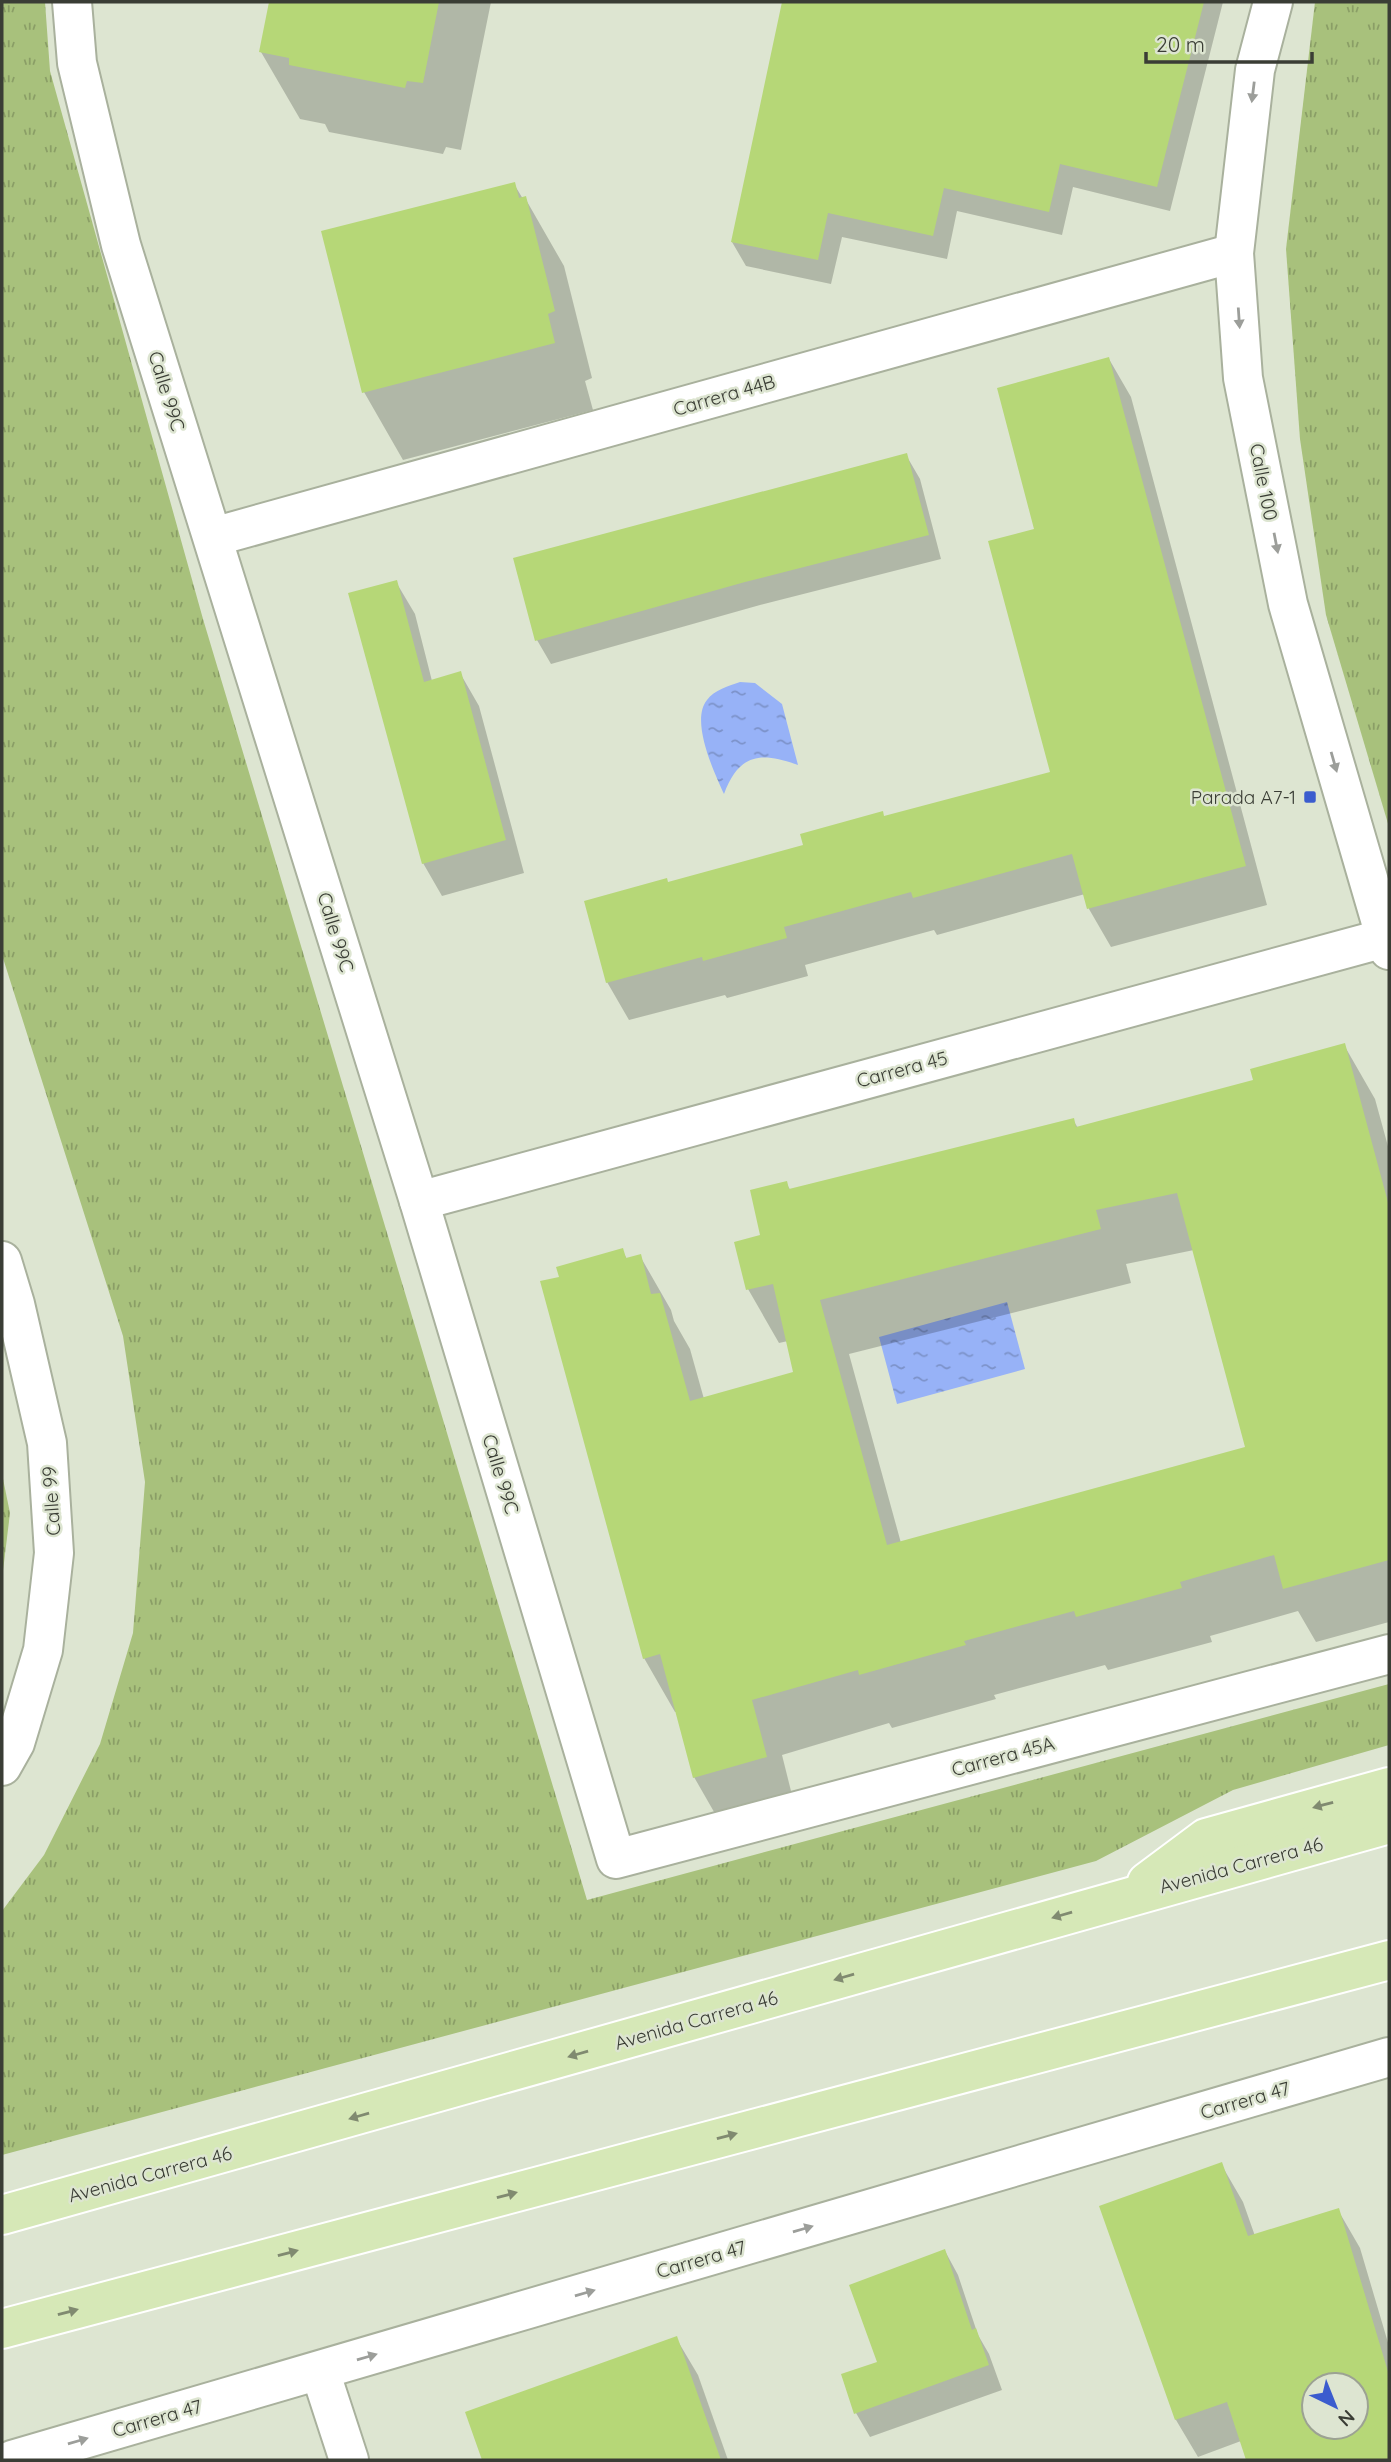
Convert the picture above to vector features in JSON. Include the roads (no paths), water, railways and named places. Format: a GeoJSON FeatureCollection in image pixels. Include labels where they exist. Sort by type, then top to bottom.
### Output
{"type":"FeatureCollection","features":[{"type":"Feature","properties":{"kind":"main road"},"geometry":{"type":"LineString","coordinates":[[1128,1896],[1206,1838],[1389,1787]]}},
{"type":"Feature","properties":{"kind":"main road","name":"Avenida Carrera 46"},"geometry":{"type":"LineString","coordinates":[[2,2215],[1389,1824]]}},
{"type":"Feature","properties":{"kind":"main road"},"geometry":{"type":"LineString","coordinates":[[2,2329],[1389,1960]]}},
{"type":"Feature","properties":{"kind":"street","name":"Calle 99C"},"geometry":{"type":"LineString","coordinates":[[72,2],[77,63],[121,245],[419,1200],[616,1859]]}},
{"type":"Feature","properties":{"kind":"street","name":"Calle 100"},"geometry":{"type":"LineString","coordinates":[[1273,2],[1255,71],[1234,253],[1243,378],[1288,604],[1387,944]]}},
{"type":"Feature","properties":{"kind":"street","name":"Carrera 44B"},"geometry":{"type":"LineString","coordinates":[[213,537],[1234,253]]}},
{"type":"Feature","properties":{"kind":"street","name":"Carrera 45"},"geometry":{"type":"LineString","coordinates":[[419,1200],[1387,944]]}},
{"type":"Feature","properties":{"kind":"street","name":"Calle 99"},"geometry":{"type":"LineString","coordinates":[[2,1261],[9,1307],[47,1443],[54,1553],[43,1650],[8,1754]]}},
{"type":"Feature","properties":{"kind":"street","name":"Carrera 45A"},"geometry":{"type":"LineString","coordinates":[[616,1859],[1389,1654]]}},
{"type":"Feature","properties":{"kind":"street","name":"Carrera 47"},"geometry":{"type":"LineString","coordinates":[[12,2460],[1389,2057]]}},
{"type":"Feature","properties":{"kind":"street"},"geometry":{"type":"LineString","coordinates":[[320,2371],[349,2460]]}},
{"type":"Feature","properties":{"kind":"water"},"geometry":{"type":"Polygon","coordinates":[[[740,682],[755,683],[782,704],[798,765],[773,758],[752,759],[737,771],[724,794],[705,747],[702,709],[714,694],[740,682]]]}},
{"type":"Feature","properties":{"kind":"water"},"geometry":{"type":"Polygon","coordinates":[[[1007,1302],[1025,1369],[897,1404],[879,1337],[1007,1302]]]}},
{"type":"Feature","properties":{"kind":"place","name":"Parada A7-1"},"geometry":{"type":"Point","coordinates":[1310,797]}}]}
